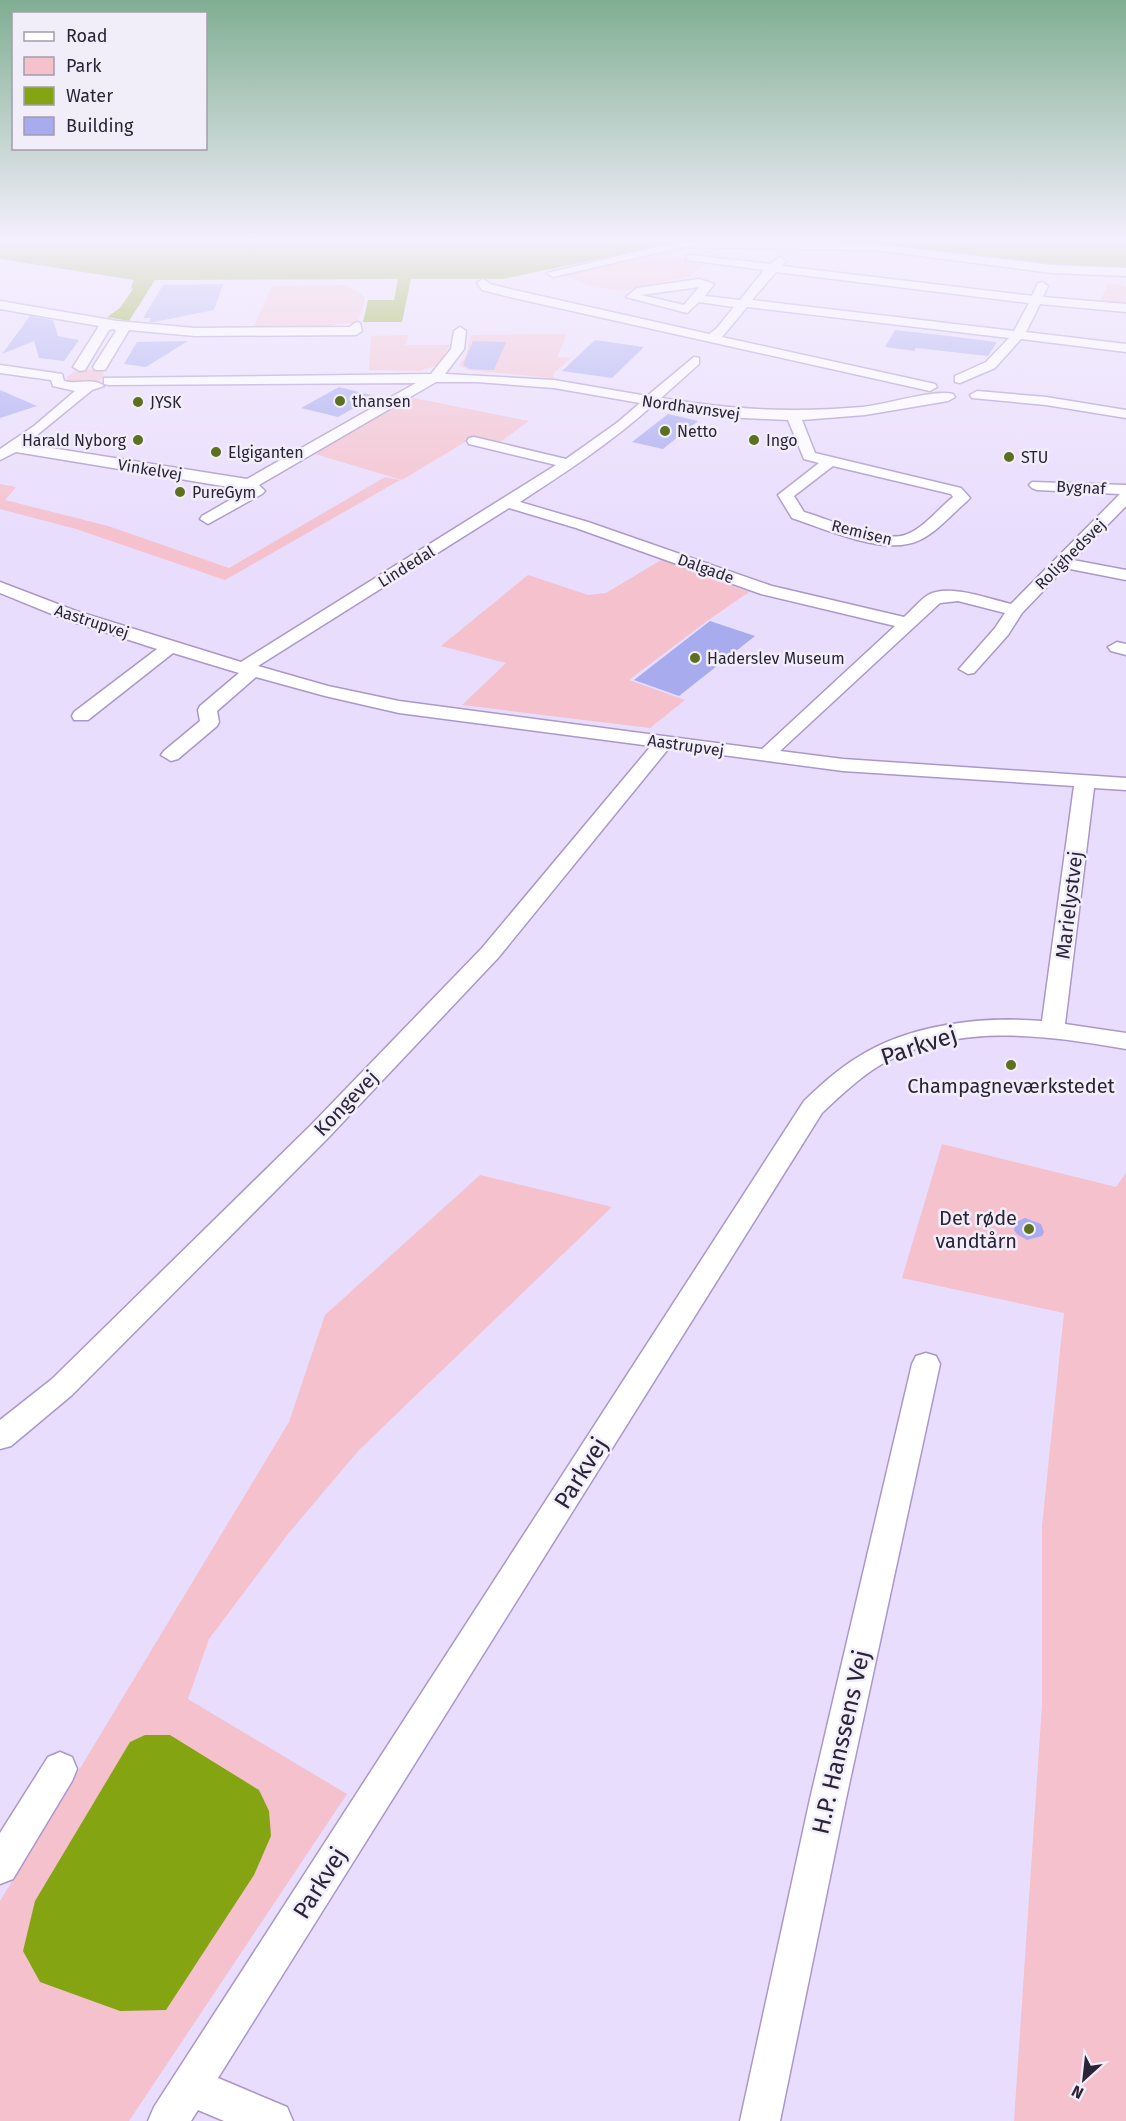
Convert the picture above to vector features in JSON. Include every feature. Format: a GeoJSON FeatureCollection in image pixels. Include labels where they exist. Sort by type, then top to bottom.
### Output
{"type":"FeatureCollection","features":[{"type":"Feature","properties":{"kind":"street"},"geometry":{"type":"LineString","coordinates":[[80,367],[99,337]]}},
{"type":"Feature","properties":{"kind":"street"},"geometry":{"type":"LineString","coordinates":[[100,367],[119,337]]}},
{"type":"Feature","properties":{"kind":"street"},"geometry":{"type":"LineString","coordinates":[[208,519],[257,491],[249,484],[436,377],[457,349],[459,337]]}},
{"type":"Feature","properties":{"kind":"street"},"geometry":{"type":"LineString","coordinates":[[713,337],[890,376],[1126,414]]}},
{"type":"Feature","properties":{"kind":"street"},"geometry":{"type":"LineString","coordinates":[[978,389],[1016,353],[1019,337],[1126,348]]}},
{"type":"Feature","properties":{"kind":"street","name":"Nordhavnsvej"},"geometry":{"type":"LineString","coordinates":[[895,406],[941,383],[972,376],[993,363],[1019,337]]}},
{"type":"Feature","properties":{"kind":"street","name":"Lindedal"},"geometry":{"type":"LineString","coordinates":[[248,669],[569,464],[617,430],[694,361]]}},
{"type":"Feature","properties":{"kind":"street"},"geometry":{"type":"LineString","coordinates":[[3,369],[61,374],[80,367],[100,367],[111,370],[112,378]]}},
{"type":"Feature","properties":{"kind":"street"},"geometry":{"type":"LineString","coordinates":[[61,374],[58,382],[69,387],[88,387]]}},
{"type":"Feature","properties":{"kind":"street","name":"Nordhavnsvej"},"geometry":{"type":"LineString","coordinates":[[88,387],[112,378],[164,380],[436,377],[519,380],[724,412],[794,416],[895,406],[948,397],[978,389]]}},
{"type":"Feature","properties":{"kind":"street"},"geometry":{"type":"LineString","coordinates":[[941,383],[948,397]]}},
{"type":"Feature","properties":{"kind":"street"},"geometry":{"type":"LineString","coordinates":[[61,409],[69,387]]}},
{"type":"Feature","properties":{"kind":"street"},"geometry":{"type":"LineString","coordinates":[[0,456],[15,447],[88,387]]}},
{"type":"Feature","properties":{"kind":"street","name":"Remisen"},"geometry":{"type":"LineString","coordinates":[[794,416],[809,456],[830,461],[956,491],[962,498],[912,538],[900,541],[883,539],[798,515],[786,495],[830,461]]}},
{"type":"Feature","properties":{"kind":"street"},"geometry":{"type":"LineString","coordinates":[[474,441],[569,464]]}},
{"type":"Feature","properties":{"kind":"street","name":"Vinkelvej"},"geometry":{"type":"LineString","coordinates":[[15,447],[249,484]]}},
{"type":"Feature","properties":{"kind":"street","name":"Bygnaf"},"geometry":{"type":"LineString","coordinates":[[1037,485],[1126,490]]}},
{"type":"Feature","properties":{"kind":"street","name":"Rolighedsvej"},"geometry":{"type":"LineString","coordinates":[[968,669],[1002,631],[1015,610],[1126,498]]}},
{"type":"Feature","properties":{"kind":"street","name":"Dalgade"},"geometry":{"type":"LineString","coordinates":[[508,503],[582,525],[767,590],[906,623]]}},
{"type":"Feature","properties":{"kind":"street"},"geometry":{"type":"LineString","coordinates":[[1062,563],[1126,575]]}},
{"type":"Feature","properties":{"kind":"street","name":"Aastrupvej"},"geometry":{"type":"LineString","coordinates":[[5,594],[170,647],[325,691],[399,707],[768,756],[898,770],[1126,784]]}},
{"type":"Feature","properties":{"kind":"street"},"geometry":{"type":"LineString","coordinates":[[768,756],[774,746],[935,598],[943,595],[958,596],[1015,610]]}},
{"type":"Feature","properties":{"kind":"street"},"geometry":{"type":"LineString","coordinates":[[81,716],[170,647]]}},
{"type":"Feature","properties":{"kind":"street"},"geometry":{"type":"LineString","coordinates":[[171,755],[210,722],[207,710],[248,669]]}},
{"type":"Feature","properties":{"kind":"street","name":"Kongevej"},"geometry":{"type":"LineString","coordinates":[[0,1437],[62,1387],[320,1131],[490,953],[663,742]]}},
{"type":"Feature","properties":{"kind":"street","name":"Marielystvej"},"geometry":{"type":"LineString","coordinates":[[1053,1028],[1085,781]]}},
{"type":"Feature","properties":{"kind":"street","name":"Parkvej"},"geometry":{"type":"LineString","coordinates":[[168,2121],[813,1107],[842,1081],[885,1052],[940,1035],[1001,1026],[1053,1028],[1126,1041]]}},
{"type":"Feature","properties":{"kind":"street","name":"H.P. Hanssens Vej"},"geometry":{"type":"LineString","coordinates":[[760,2121],[828,1799],[926,1364]]}},
{"type":"Feature","properties":{"kind":"street"},"geometry":{"type":"LineString","coordinates":[[0,1866],[60,1769]]}},
{"type":"Feature","properties":{"kind":"street"},"geometry":{"type":"LineString","coordinates":[[190,2087],[273,2121]]}},
{"type":"Feature","properties":{"kind":"green space"},"geometry":{"type":"Polygon","coordinates":[[[371,337],[408,337],[406,345],[450,345],[438,365],[420,371],[369,370],[371,337]]]}},
{"type":"Feature","properties":{"kind":"green space"},"geometry":{"type":"Polygon","coordinates":[[[471,337],[566,337],[557,357],[571,358],[554,373],[553,378],[469,370],[459,366],[466,355],[471,337]]]}},
{"type":"Feature","properties":{"kind":"green space"},"geometry":{"type":"Polygon","coordinates":[[[88,369],[103,372],[104,377],[85,384],[74,383],[66,378],[75,371],[88,369]]]}},
{"type":"Feature","properties":{"kind":"green space"},"geometry":{"type":"Polygon","coordinates":[[[409,397],[529,421],[500,442],[470,439],[402,480],[315,454],[409,397]]]}},
{"type":"Feature","properties":{"kind":"green space"},"geometry":{"type":"Polygon","coordinates":[[[385,477],[400,480],[225,580],[76,529],[0,509],[0,484],[16,487],[5,500],[108,526],[229,568],[385,477]]]}},
{"type":"Feature","properties":{"kind":"green space"},"geometry":{"type":"Polygon","coordinates":[[[661,560],[749,592],[629,680],[685,700],[650,728],[462,705],[506,663],[441,646],[528,575],[588,595],[606,593],[661,560]]]}},
{"type":"Feature","properties":{"kind":"green space"},"geometry":{"type":"Polygon","coordinates":[[[942,1144],[1116,1187],[1126,1173],[1126,2121],[1014,2121],[1042,1705],[1042,1526],[1064,1313],[902,1278],[942,1144]]]}},
{"type":"Feature","properties":{"kind":"green space"},"geometry":{"type":"Polygon","coordinates":[[[480,1175],[612,1207],[359,1450],[288,1534],[209,1639],[188,1699],[347,1794],[129,2121],[0,2121],[0,1901],[289,1422],[325,1315],[480,1175]]]}},
{"type":"Feature","properties":{"kind":"water"},"geometry":{"type":"Polygon","coordinates":[[[145,1735],[170,1735],[259,1790],[269,1811],[271,1836],[254,1875],[166,2010],[120,2011],[40,1982],[23,1951],[35,1901],[130,1742],[145,1735]]]}},
{"type":"Feature","properties":{"kind":"building"},"geometry":{"type":"Polygon","coordinates":[[[15,337],[63,337],[79,340],[64,361],[39,358],[34,341],[2,354],[15,337]]]}},
{"type":"Feature","properties":{"kind":"building"},"geometry":{"type":"Polygon","coordinates":[[[891,337],[954,337],[997,342],[988,356],[885,347],[891,337]]]}},
{"type":"Feature","properties":{"kind":"building"},"geometry":{"type":"Polygon","coordinates":[[[595,340],[644,347],[612,378],[562,371],[595,340]]]}},
{"type":"Feature","properties":{"kind":"building"},"geometry":{"type":"Polygon","coordinates":[[[188,341],[146,367],[124,364],[137,342],[188,341]]]}},
{"type":"Feature","properties":{"kind":"building"},"geometry":{"type":"Polygon","coordinates":[[[473,341],[506,342],[494,370],[470,369],[463,365],[473,341]]]}},
{"type":"Feature","properties":{"kind":"building","name":"thansen"},"geometry":{"type":"Polygon","coordinates":[[[339,387],[375,396],[338,417],[301,408],[339,387]]]}},
{"type":"Feature","properties":{"kind":"building"},"geometry":{"type":"Polygon","coordinates":[[[0,390],[37,406],[0,418],[0,390]]]}},
{"type":"Feature","properties":{"kind":"building","name":"Netto"},"geometry":{"type":"Polygon","coordinates":[[[668,414],[698,421],[663,449],[632,442],[668,414]]]}},
{"type":"Feature","properties":{"kind":"building","name":"Haderslev Museum"},"geometry":{"type":"Polygon","coordinates":[[[710,621],[755,636],[679,696],[634,680],[710,621]]]}},
{"type":"Feature","properties":{"kind":"building","name":"Det røde vandtårn"},"geometry":{"type":"Polygon","coordinates":[[[1025,1218],[1041,1224],[1044,1232],[1042,1236],[1027,1240],[1017,1234],[1014,1230],[1016,1222],[1025,1218]]]}},
{"type":"Feature","properties":{"kind":"place","name":"thansen"},"geometry":{"type":"Point","coordinates":[340,401]}},
{"type":"Feature","properties":{"kind":"place","name":"JYSK"},"geometry":{"type":"Point","coordinates":[138,402]}},
{"type":"Feature","properties":{"kind":"place","name":"Netto"},"geometry":{"type":"Point","coordinates":[665,431]}},
{"type":"Feature","properties":{"kind":"place","name":"Harald Nyborg"},"geometry":{"type":"Point","coordinates":[138,440]}},
{"type":"Feature","properties":{"kind":"place","name":"Ingo"},"geometry":{"type":"Point","coordinates":[754,440]}},
{"type":"Feature","properties":{"kind":"place","name":"Elgiganten"},"geometry":{"type":"Point","coordinates":[216,452]}},
{"type":"Feature","properties":{"kind":"place","name":"STU"},"geometry":{"type":"Point","coordinates":[1009,457]}},
{"type":"Feature","properties":{"kind":"place","name":"PureGym"},"geometry":{"type":"Point","coordinates":[180,492]}},
{"type":"Feature","properties":{"kind":"place","name":"Haderslev Museum"},"geometry":{"type":"Point","coordinates":[695,658]}},
{"type":"Feature","properties":{"kind":"place","name":"Champagneværkstedet"},"geometry":{"type":"Point","coordinates":[1011,1065]}},
{"type":"Feature","properties":{"kind":"place","name":"Det røde vandtårn"},"geometry":{"type":"Point","coordinates":[1029,1229]}}]}
